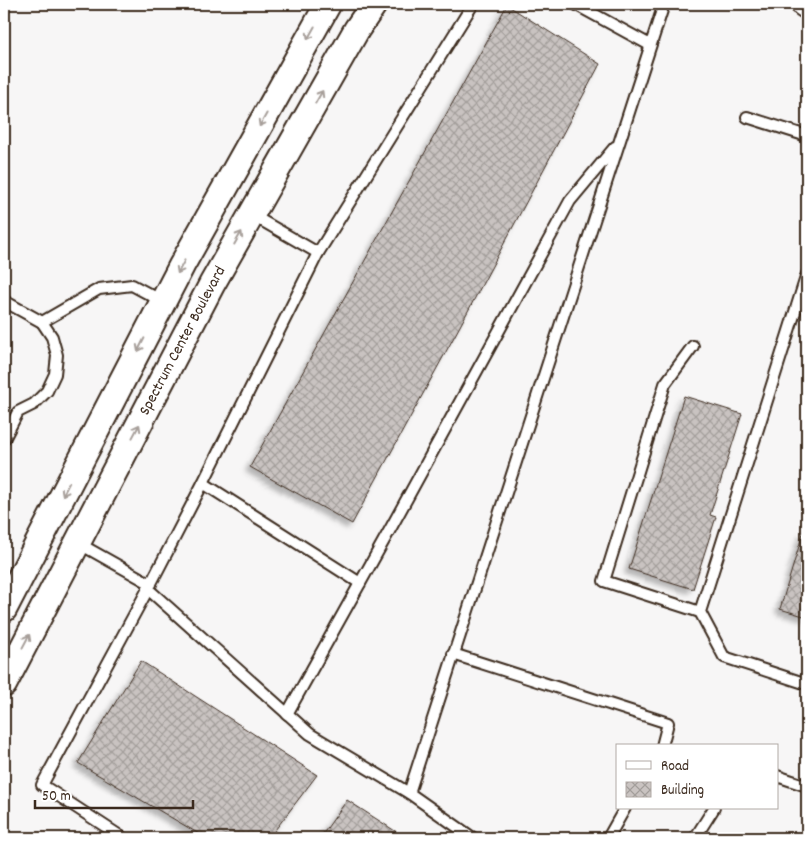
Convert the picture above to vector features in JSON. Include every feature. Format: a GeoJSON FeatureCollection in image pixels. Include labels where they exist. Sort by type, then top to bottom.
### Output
{"type":"FeatureCollection","features":[{"type":"Feature","properties":{"kind":"street"},"geometry":{"type":"LineString","coordinates":[[4,608],[182,265],[328,4]]}},
{"type":"Feature","properties":{"kind":"street","name":"Spectrum Center Boulevard"},"geometry":{"type":"LineString","coordinates":[[4,684],[212,284],[357,29],[374,4]]}},
{"type":"Feature","properties":{"kind":"street"},"geometry":{"type":"LineString","coordinates":[[248,148],[252,214]]}},
{"type":"Feature","properties":{"kind":"street"},"geometry":{"type":"LineString","coordinates":[[164,301],[174,358]]}},
{"type":"Feature","properties":{"kind":"lane"},"geometry":{"type":"LineString","coordinates":[[123,838],[42,785],[203,483],[318,253],[473,4]]}},
{"type":"Feature","properties":{"kind":"lane"},"geometry":{"type":"LineString","coordinates":[[575,4],[650,45]]}},
{"type":"Feature","properties":{"kind":"lane"},"geometry":{"type":"LineString","coordinates":[[409,793],[664,4]]}},
{"type":"Feature","properties":{"kind":"lane"},"geometry":{"type":"LineString","coordinates":[[747,117],[807,136]]}},
{"type":"Feature","properties":{"kind":"lane"},"geometry":{"type":"LineString","coordinates":[[287,714],[570,201],[619,142]]}},
{"type":"Feature","properties":{"kind":"lane"},"geometry":{"type":"LineString","coordinates":[[252,214],[318,253]]}},
{"type":"Feature","properties":{"kind":"lane"},"geometry":{"type":"LineString","coordinates":[[700,612],[807,274]]}},
{"type":"Feature","properties":{"kind":"lane"},"geometry":{"type":"LineString","coordinates":[[42,322],[99,289],[132,285],[164,301]]}},
{"type":"Feature","properties":{"kind":"lane"},"geometry":{"type":"LineString","coordinates":[[4,301],[42,322],[52,337],[57,355],[55,374],[47,391],[34,404],[18,412],[4,439]]}},
{"type":"Feature","properties":{"kind":"lane"},"geometry":{"type":"LineString","coordinates":[[693,346],[665,384],[604,581],[700,612],[724,657],[807,684]]}},
{"type":"Feature","properties":{"kind":"lane"},"geometry":{"type":"LineString","coordinates":[[203,483],[360,583]]}},
{"type":"Feature","properties":{"kind":"lane"},"geometry":{"type":"LineString","coordinates":[[77,543],[149,586],[310,734],[409,793],[473,838]]}},
{"type":"Feature","properties":{"kind":"lane"},"geometry":{"type":"LineString","coordinates":[[453,654],[668,723],[663,744]]}},
{"type":"Feature","properties":{"kind":"lane"},"geometry":{"type":"LineString","coordinates":[[778,776],[807,786]]}},
{"type":"Feature","properties":{"kind":"lane"},"geometry":{"type":"LineString","coordinates":[[608,838],[624,810]]}},
{"type":"Feature","properties":{"kind":"lane"},"geometry":{"type":"LineString","coordinates":[[695,838],[713,810]]}},
{"type":"Feature","properties":{"kind":"building"},"geometry":{"type":"Polygon","coordinates":[[[507,5],[600,64],[352,524],[250,467],[507,5]]]}},
{"type":"Feature","properties":{"kind":"building"},"geometry":{"type":"Polygon","coordinates":[[[684,396],[742,414],[710,515],[716,517],[693,589],[629,569],[684,396]]]}},
{"type":"Feature","properties":{"kind":"building"},"geometry":{"type":"Polygon","coordinates":[[[803,533],[807,534],[807,617],[780,609],[803,533]]]}},
{"type":"Feature","properties":{"kind":"building"},"geometry":{"type":"Polygon","coordinates":[[[141,661],[317,775],[269,838],[206,838],[78,763],[141,661]]]}},
{"type":"Feature","properties":{"kind":"building"},"geometry":{"type":"Polygon","coordinates":[[[347,800],[406,838],[320,838],[347,800]]]}}]}
